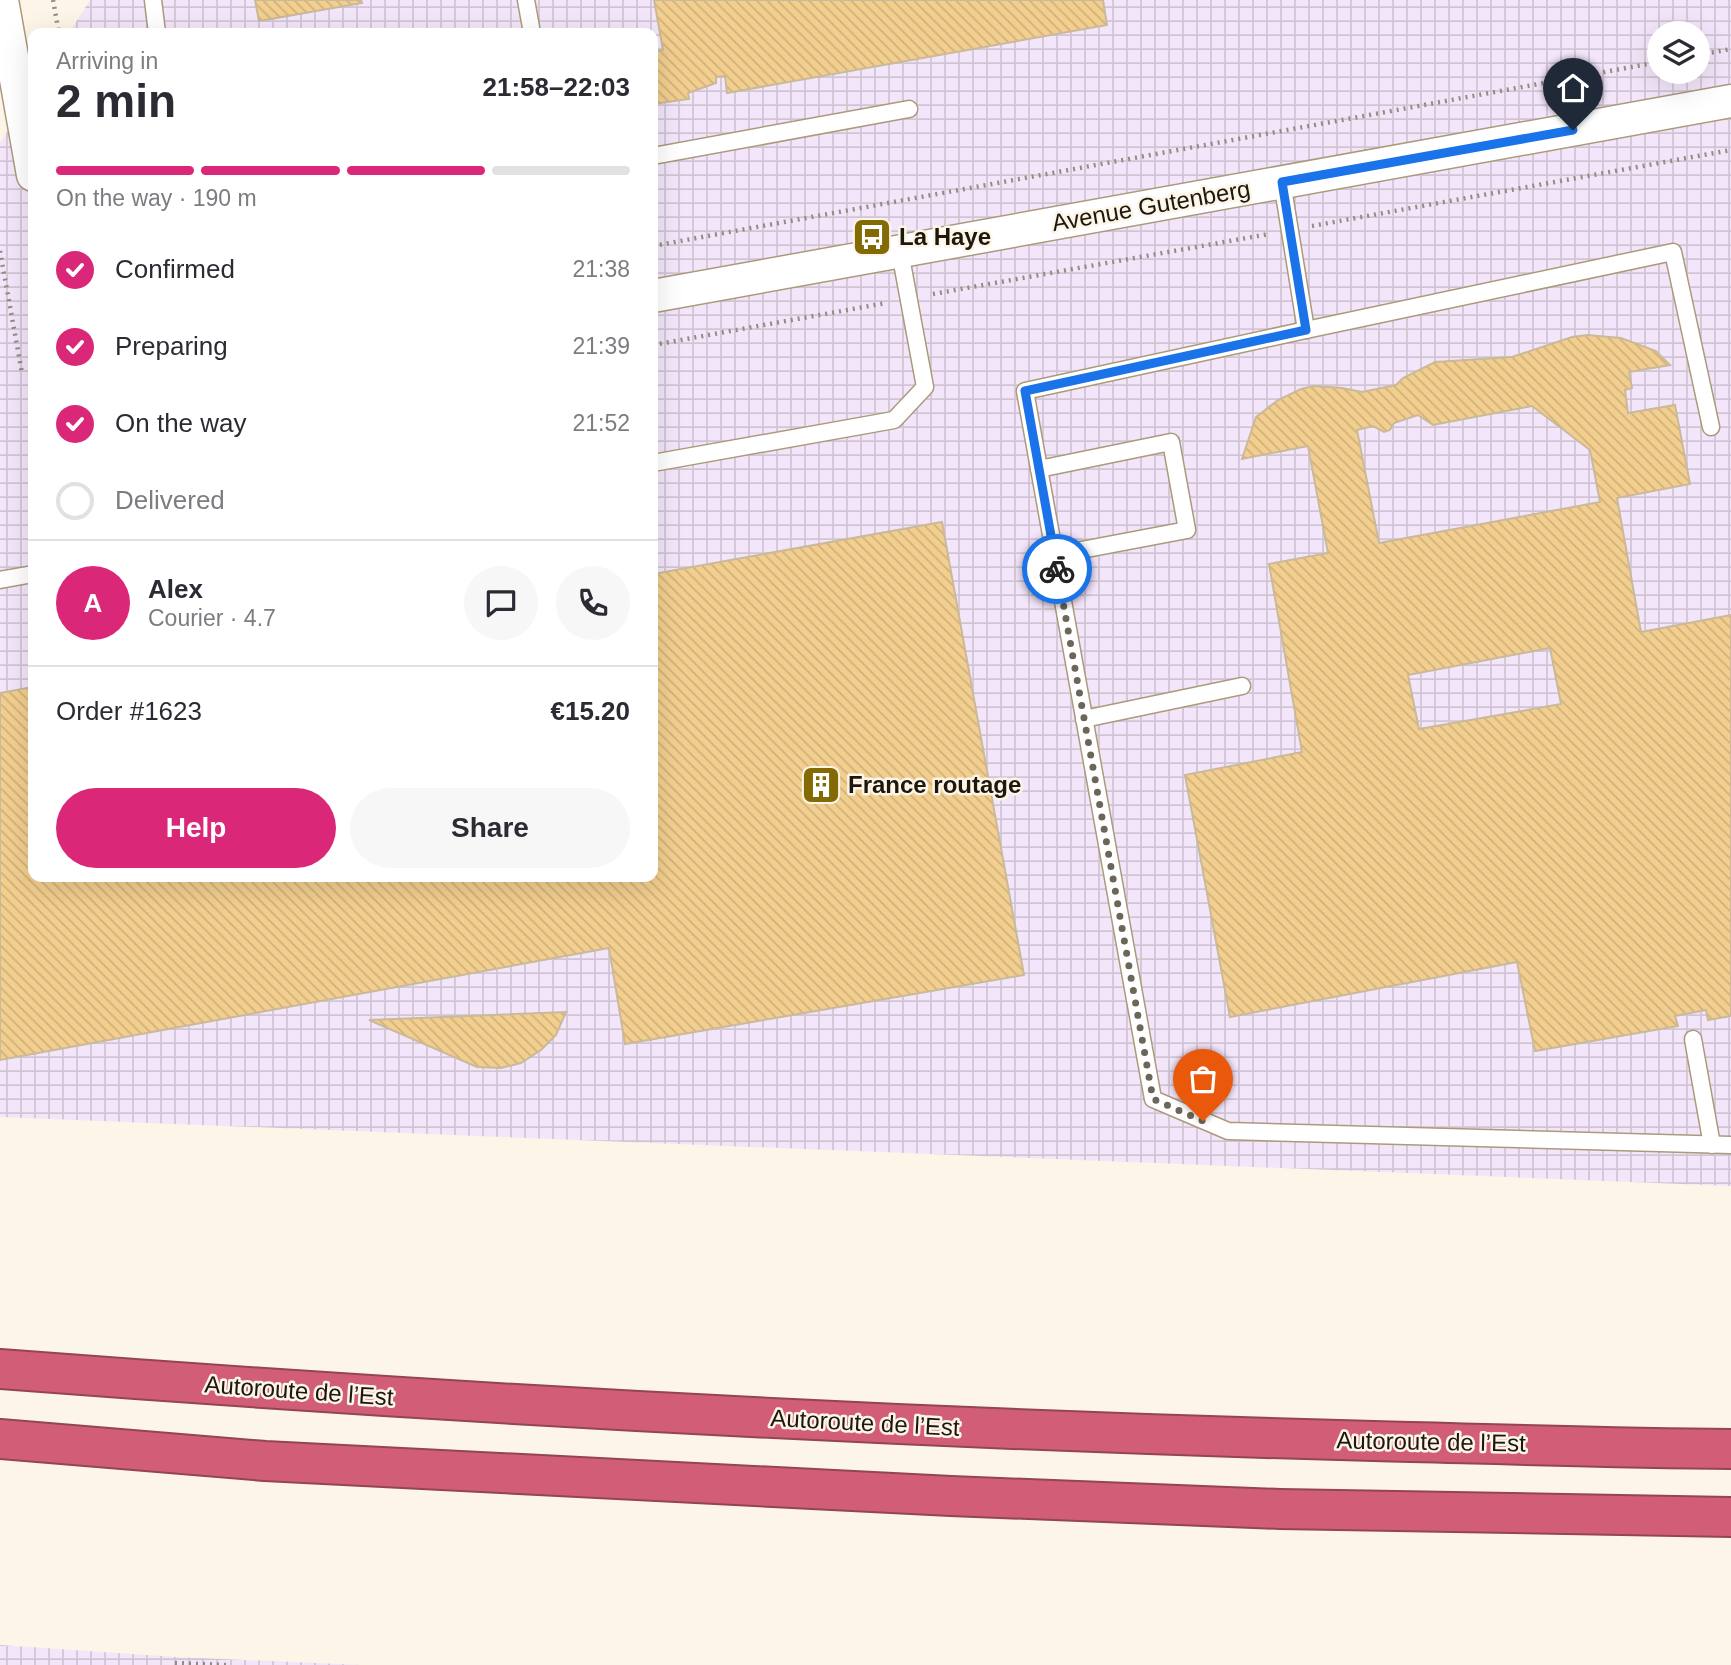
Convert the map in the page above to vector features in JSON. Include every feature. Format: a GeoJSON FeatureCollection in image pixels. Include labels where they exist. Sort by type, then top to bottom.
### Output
{"type":"FeatureCollection","features":[{"type":"Feature","properties":{"kind":"highway","name":"Autoroute de l’Est"},"geometry":{"type":"LineString","coordinates":[[0,1369],[279,1391],[877,1425],[1731,1449]]}},
{"type":"Feature","properties":{"kind":"highway"},"geometry":{"type":"LineString","coordinates":[[0,1439],[265,1461],[951,1496],[1280,1509],[1731,1517]]}},
{"type":"Feature","properties":{"kind":"street"},"geometry":{"type":"LineString","coordinates":[[2,0],[24,62],[28,112]]}},
{"type":"Feature","properties":{"kind":"street","name":"Avenue Gutenberg"},"geometry":{"type":"LineString","coordinates":[[658,295],[1731,101]]}},
{"type":"Feature","properties":{"kind":"lane"},"geometry":{"type":"LineString","coordinates":[[153,0],[156,28]]}},
{"type":"Feature","properties":{"kind":"lane"},"geometry":{"type":"LineString","coordinates":[[526,0],[531,28]]}},
{"type":"Feature","properties":{"kind":"lane"},"geometry":{"type":"LineString","coordinates":[[658,155],[909,109]]}},
{"type":"Feature","properties":{"kind":"lane"},"geometry":{"type":"LineString","coordinates":[[1282,182],[1306,330]]}},
{"type":"Feature","properties":{"kind":"lane"},"geometry":{"type":"LineString","coordinates":[[658,462],[894,420],[925,387],[901,252]]}},
{"type":"Feature","properties":{"kind":"lane"},"geometry":{"type":"LineString","coordinates":[[1711,427],[1673,252],[1025,391],[1153,1099],[1228,1131],[1731,1145]]}},
{"type":"Feature","properties":{"kind":"lane"},"geometry":{"type":"LineString","coordinates":[[1039,469],[1171,442],[1187,530],[1055,555]]}},
{"type":"Feature","properties":{"kind":"lane"},"geometry":{"type":"LineString","coordinates":[[0,580],[28,575]]}},
{"type":"Feature","properties":{"kind":"lane"},"geometry":{"type":"LineString","coordinates":[[1084,719],[1242,686]]}},
{"type":"Feature","properties":{"kind":"lane"},"geometry":{"type":"LineString","coordinates":[[1693,1039],[1712,1145]]}},
{"type":"Feature","properties":{"kind":"path"},"geometry":{"type":"LineString","coordinates":[[53,0],[58,28]]}},
{"type":"Feature","properties":{"kind":"path"},"geometry":{"type":"LineString","coordinates":[[1710,53],[1731,49]]}},
{"type":"Feature","properties":{"kind":"path"},"geometry":{"type":"LineString","coordinates":[[658,245],[1647,64]]}},
{"type":"Feature","properties":{"kind":"path"},"geometry":{"type":"LineString","coordinates":[[658,344],[1731,150]]}},
{"type":"Feature","properties":{"kind":"path"},"geometry":{"type":"LineString","coordinates":[[0,251],[22,373]]}},
{"type":"Feature","properties":{"kind":"path"},"geometry":{"type":"LineString","coordinates":[[175,1662],[226,1665]]}},
{"type":"Feature","properties":{"kind":"shaded area"},"geometry":{"type":"Polygon","coordinates":[[[90,0],[1731,0],[1731,1186],[0,1117],[0,143],[28,99],[28,882],[658,882],[658,28],[72,28],[90,0]]]}},
{"type":"Feature","properties":{"kind":"shaded area"},"geometry":{"type":"Polygon","coordinates":[[[0,1645],[177,1657],[362,1665],[0,1665],[0,1645]]]}},
{"type":"Feature","properties":{"kind":"building"},"geometry":{"type":"Polygon","coordinates":[[[255,0],[361,0],[362,3],[259,21],[255,0]]]}},
{"type":"Feature","properties":{"kind":"building"},"geometry":{"type":"Polygon","coordinates":[[[654,0],[1103,0],[1107,25],[727,93],[725,76],[716,77],[716,83],[688,93],[689,99],[658,103],[658,51],[663,50],[654,0]]]}},
{"type":"Feature","properties":{"kind":"building"},"geometry":{"type":"Polygon","coordinates":[[[1587,335],[1621,338],[1656,351],[1670,365],[1629,372],[1632,388],[1625,390],[1628,413],[1675,405],[1690,484],[1617,498],[1641,632],[1731,615],[1731,1016],[1708,1020],[1706,1010],[1675,1016],[1678,1026],[1535,1051],[1517,962],[1230,1017],[1185,775],[1302,752],[1269,564],[1328,553],[1308,446],[1242,459],[1256,417],[1278,400],[1301,389],[1314,386],[1362,392],[1396,385],[1403,378],[1435,362],[1512,357],[1572,337],[1587,335]],[[1532,406],[1433,425],[1418,415],[1394,423],[1390,430],[1384,432],[1373,426],[1357,430],[1379,543],[1600,502],[1590,450],[1532,406]],[[1550,648],[1408,675],[1419,729],[1561,704],[1550,648]]]}},
{"type":"Feature","properties":{"kind":"building","name":"France routage"},"geometry":{"type":"Polygon","coordinates":[[[942,522],[1024,975],[625,1044],[609,948],[0,1060],[0,693],[28,688],[28,882],[658,882],[658,573],[942,522]]]}},
{"type":"Feature","properties":{"kind":"building"},"geometry":{"type":"Polygon","coordinates":[[[566,1012],[556,1035],[541,1050],[521,1063],[501,1068],[477,1067],[369,1020],[566,1012]]]}},
{"type":"Feature","properties":{"kind":"way so far"},"geometry":{"type":"LineString","coordinates":[[1057,569],[1153,1099],[1203,1121]]}},
{"type":"Feature","properties":{"kind":"place","name":"La Haye"},"geometry":{"type":"Point","coordinates":[872,237]}},
{"type":"Feature","properties":{"kind":"place","name":"France routage"},"geometry":{"type":"Point","coordinates":[821,785]}},
{"type":"Feature","properties":{"kind":"route"},"geometry":{"type":"LineString","coordinates":[[1057,569],[1025,391],[1306,330],[1282,182],[1573,130]]}}]}
